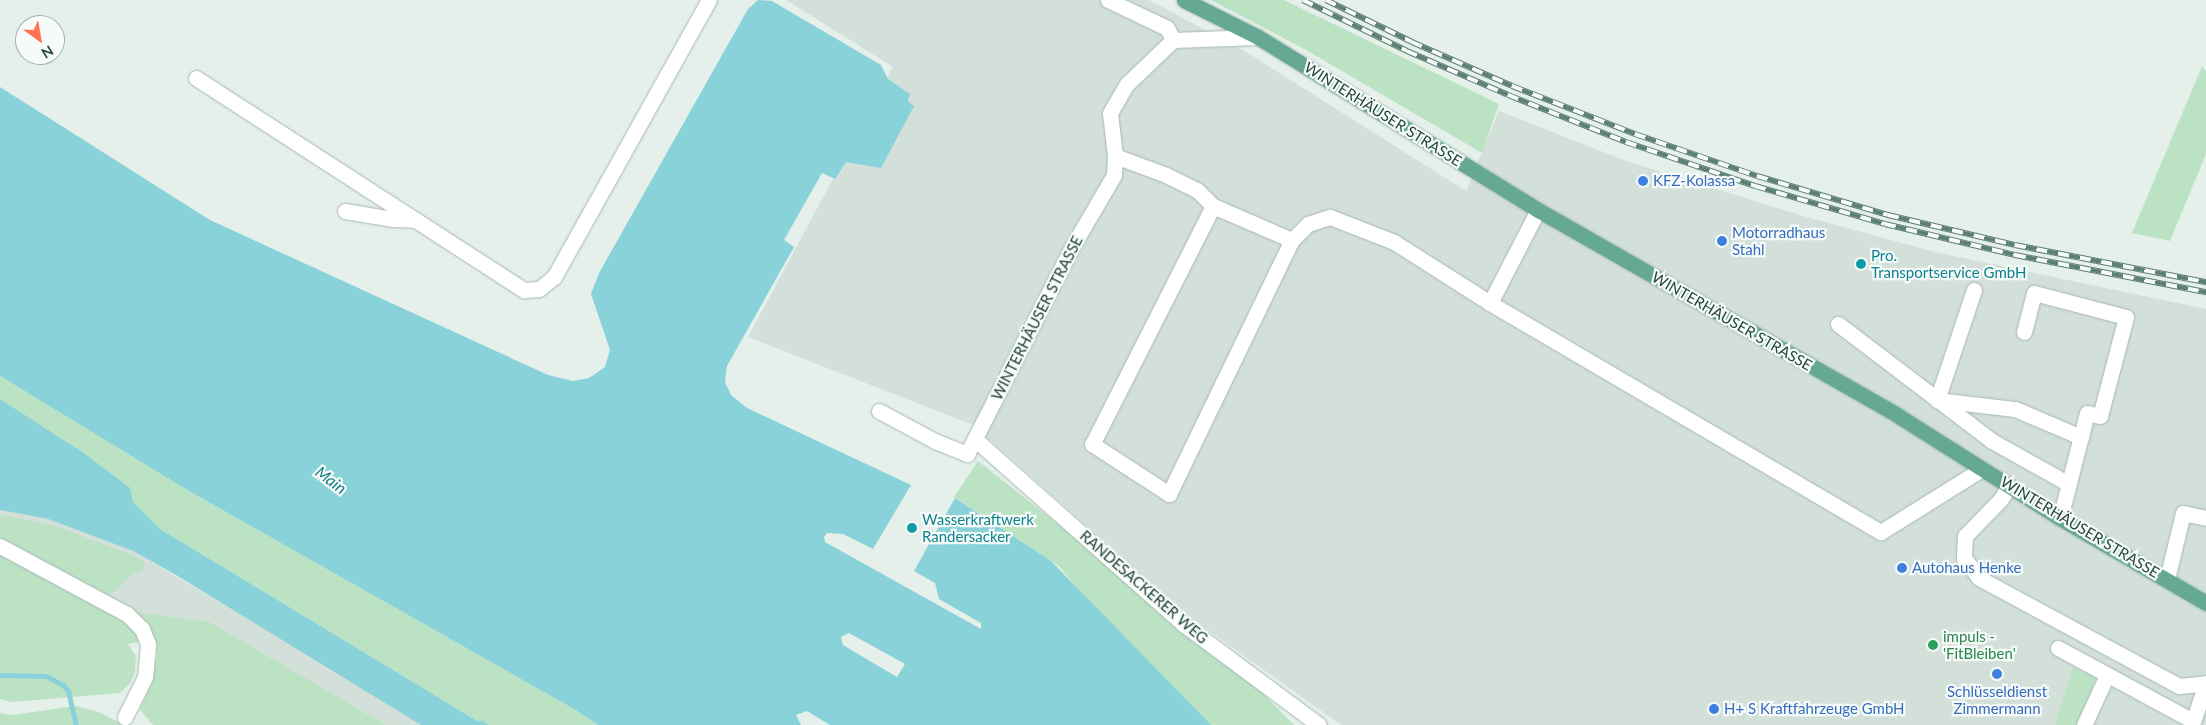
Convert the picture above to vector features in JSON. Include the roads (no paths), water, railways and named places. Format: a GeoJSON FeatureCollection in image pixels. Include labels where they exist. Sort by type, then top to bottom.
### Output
{"type":"FeatureCollection","features":[{"type":"Feature","properties":{"kind":"main road","name":"WINTERHÄUSER STRASSE"},"geometry":{"type":"LineString","coordinates":[[1184,0],[1258,37],[1538,210],[1897,415],[2060,518],[2206,603]]}},
{"type":"Feature","properties":{"kind":"street"},"geometry":{"type":"LineString","coordinates":[[196,78],[524,290],[539,289],[554,277],[709,0]]}},
{"type":"Feature","properties":{"kind":"street"},"geometry":{"type":"LineString","coordinates":[[1108,0],[1167,28],[1174,40],[1258,37]]}},
{"type":"Feature","properties":{"kind":"street","name":"WINTERHÄUSER STRASSE"},"geometry":{"type":"LineString","coordinates":[[976,440],[1072,247],[1114,174],[1115,156],[1110,113],[1127,84],[1174,40]]}},
{"type":"Feature","properties":{"kind":"street"},"geometry":{"type":"LineString","coordinates":[[1115,156],[1166,175],[1197,190],[1213,206],[1292,240]]}},
{"type":"Feature","properties":{"kind":"street"},"geometry":{"type":"LineString","coordinates":[[1213,206],[1092,444],[1170,494],[1292,240],[1308,224],[1330,217],[1394,242],[1490,303],[1881,532],[1982,469]]}},
{"type":"Feature","properties":{"kind":"street"},"geometry":{"type":"LineString","coordinates":[[1490,303],[1538,210]]}},
{"type":"Feature","properties":{"kind":"street"},"geometry":{"type":"LineString","coordinates":[[345,211],[393,220],[416,220]]}},
{"type":"Feature","properties":{"kind":"street"},"geometry":{"type":"LineString","coordinates":[[1937,400],[1974,290]]}},
{"type":"Feature","properties":{"kind":"street"},"geometry":{"type":"LineString","coordinates":[[2024,332],[2034,293],[2126,317],[2100,416],[2087,413],[2060,518]]}},
{"type":"Feature","properties":{"kind":"street"},"geometry":{"type":"LineString","coordinates":[[1838,324],[1992,441],[2069,484]]}},
{"type":"Feature","properties":{"kind":"street"},"geometry":{"type":"LineString","coordinates":[[1937,400],[2015,409],[2081,437]]}},
{"type":"Feature","properties":{"kind":"street"},"geometry":{"type":"LineString","coordinates":[[879,411],[935,441],[967,454],[976,440]]}},
{"type":"Feature","properties":{"kind":"street","name":"RANDESACKERER WEG"},"geometry":{"type":"LineString","coordinates":[[976,440],[1183,624],[1319,725]]}},
{"type":"Feature","properties":{"kind":"street"},"geometry":{"type":"LineString","coordinates":[[2009,486],[2001,499],[1965,536],[1964,558],[1979,578],[2179,686],[2206,683],[2193,723],[2058,648]]}},
{"type":"Feature","properties":{"kind":"street"},"geometry":{"type":"LineString","coordinates":[[2167,579],[2183,512],[2206,518]]}},
{"type":"Feature","properties":{"kind":"street"},"geometry":{"type":"LineString","coordinates":[[0,546],[127,614],[142,629],[148,644],[145,677],[125,717]]}},
{"type":"Feature","properties":{"kind":"street"},"geometry":{"type":"LineString","coordinates":[[2084,725],[2107,675]]}},
{"type":"Feature","properties":{"kind":"water","name":"Main"},"geometry":{"type":"Polygon","coordinates":[[[758,0],[772,1],[881,65],[888,79],[910,94],[908,101],[914,106],[881,168],[846,162],[835,179],[822,173],[784,240],[794,247],[727,366],[725,382],[731,395],[747,408],[911,485],[873,549],[843,534],[827,533],[824,537],[825,542],[981,629],[981,623],[939,599],[935,583],[914,571],[955,498],[1051,561],[1211,725],[830,725],[807,711],[796,715],[801,725],[598,725],[574,709],[189,491],[0,376],[0,87],[210,220],[548,375],[573,381],[589,378],[605,367],[610,350],[591,294],[599,273],[748,9],[758,0]],[[849,633],[841,637],[843,645],[897,677],[905,664],[849,633]]]}},
{"type":"Feature","properties":{"kind":"water"},"geometry":{"type":"Polygon","coordinates":[[[0,399],[81,451],[130,488],[133,502],[160,529],[479,722],[482,720],[489,725],[421,725],[176,575],[133,551],[48,519],[0,510],[0,399]]]}},
{"type":"Feature","properties":{"kind":"waterway"},"geometry":{"type":"LineString","coordinates":[[0,675],[46,676],[63,685],[68,691],[76,725]]}},
{"type":"Feature","properties":{"kind":"railway"},"geometry":{"type":"LineString","coordinates":[[1303,0],[1407,51],[1508,95],[1626,142],[1755,186],[1885,224],[2015,255],[2206,292]]}},
{"type":"Feature","properties":{"kind":"railway"},"geometry":{"type":"LineString","coordinates":[[1326,0],[1412,42],[1512,86],[1635,134],[1757,176],[1888,215],[2015,245],[2206,282]]}},
{"type":"Feature","properties":{"kind":"place","name":"KFZ-Kolassa"},"geometry":{"type":"Point","coordinates":[1643,181]}},
{"type":"Feature","properties":{"kind":"place","name":"Motorradhaus Stahl"},"geometry":{"type":"Point","coordinates":[1722,241]}},
{"type":"Feature","properties":{"kind":"place","name":"Pro. Transportservice GmbH"},"geometry":{"type":"Point","coordinates":[1861,264]}},
{"type":"Feature","properties":{"kind":"place","name":"Wasserkraftwerk Randersacker"},"geometry":{"type":"Point","coordinates":[912,528]}},
{"type":"Feature","properties":{"kind":"place","name":"Autohaus Henke"},"geometry":{"type":"Point","coordinates":[1902,568]}},
{"type":"Feature","properties":{"kind":"place","name":"impuls - 'FitBleiben'"},"geometry":{"type":"Point","coordinates":[1933,645]}},
{"type":"Feature","properties":{"kind":"place","name":"Schlüsseldienst Zimmermann"},"geometry":{"type":"Point","coordinates":[1997,674]}},
{"type":"Feature","properties":{"kind":"place","name":"H+ S Kraftfahrzeuge GmbH"},"geometry":{"type":"Point","coordinates":[1714,709]}}]}
